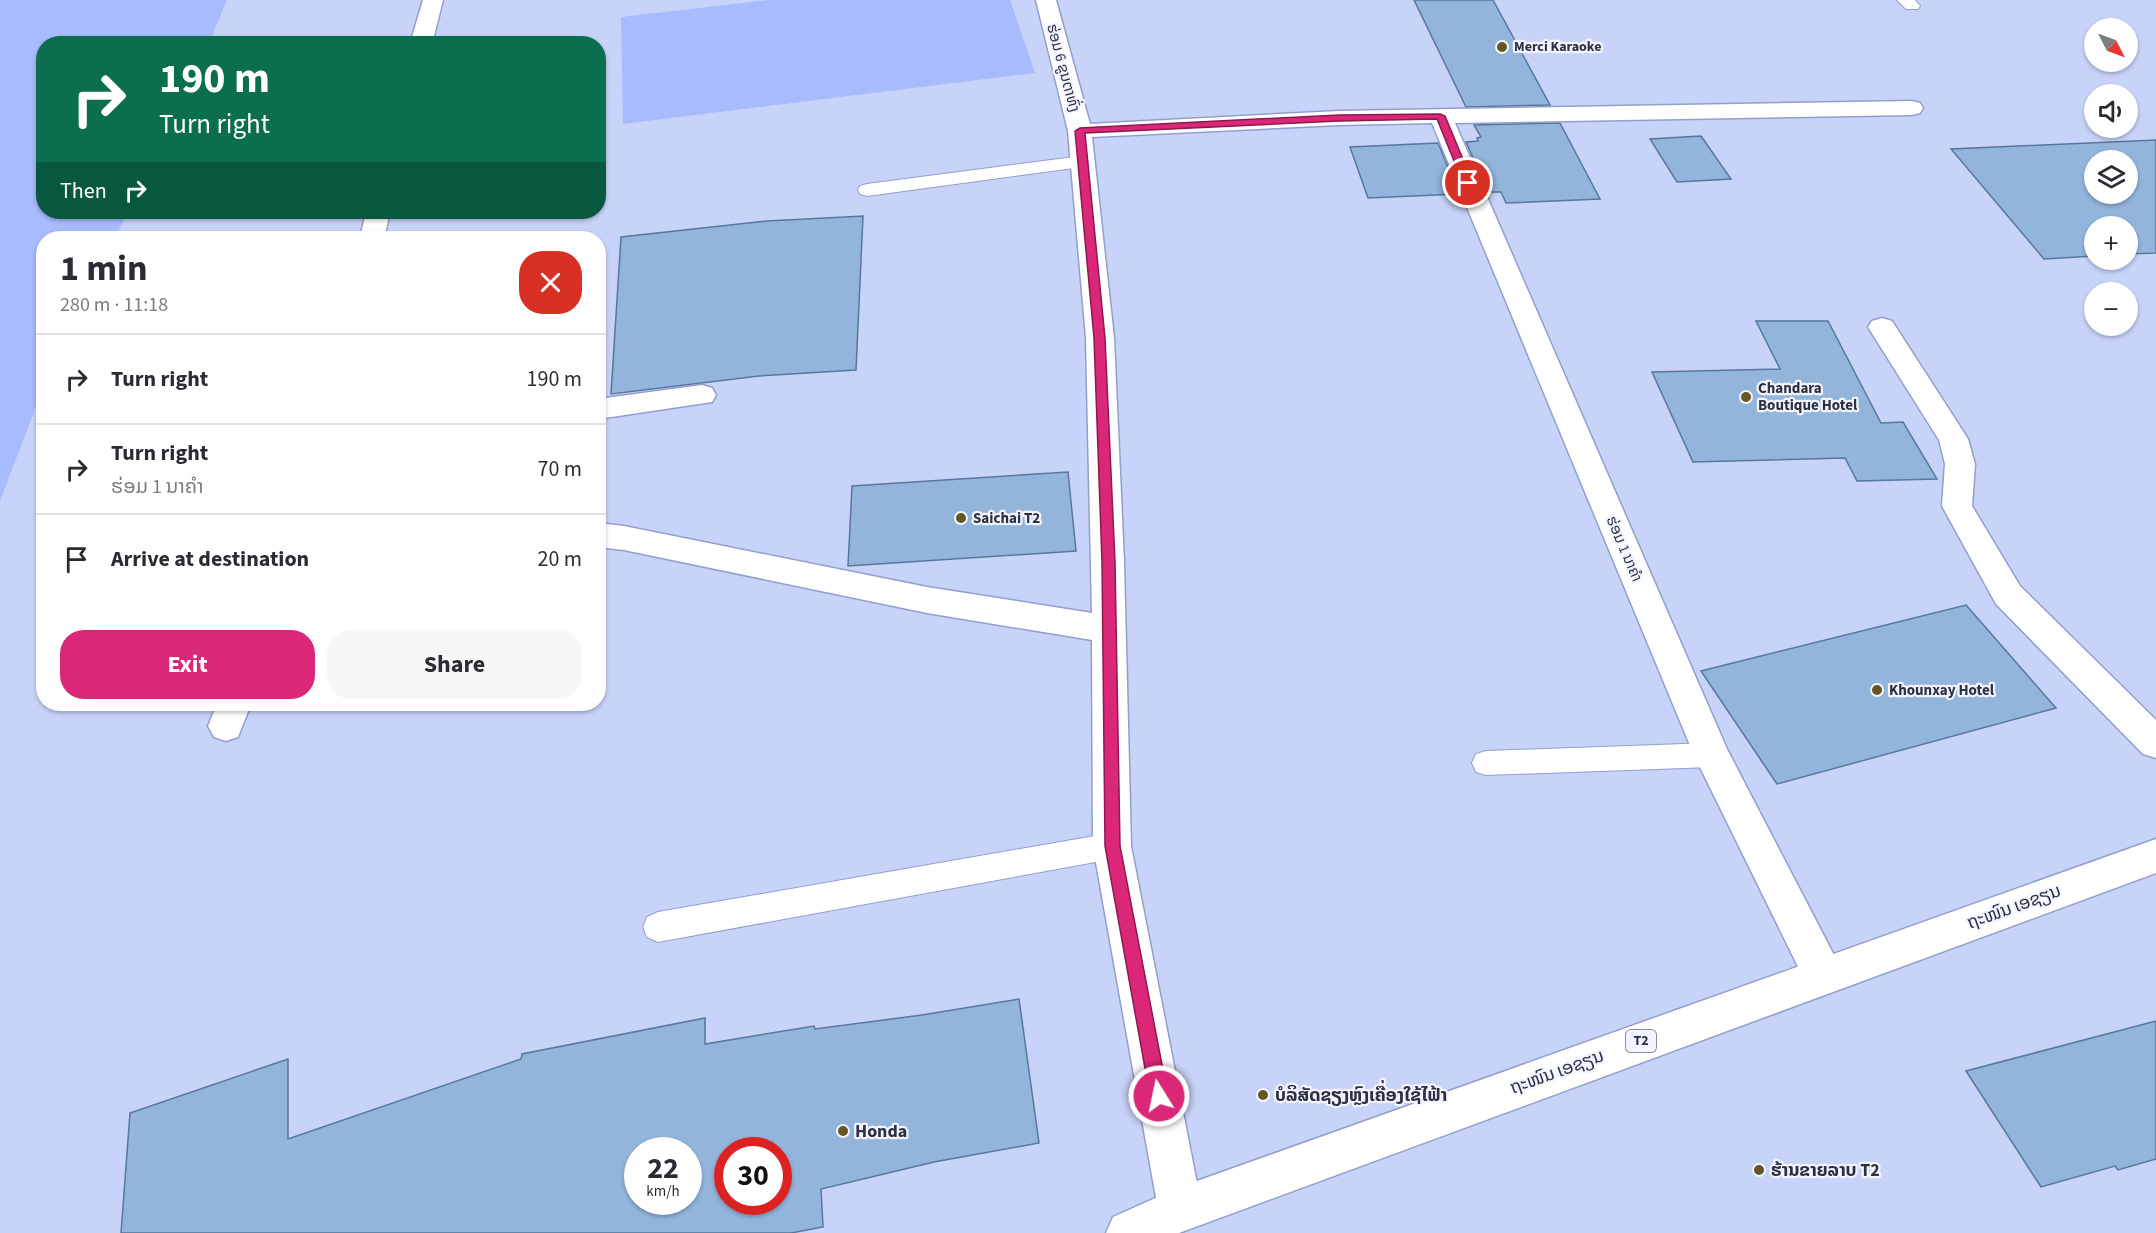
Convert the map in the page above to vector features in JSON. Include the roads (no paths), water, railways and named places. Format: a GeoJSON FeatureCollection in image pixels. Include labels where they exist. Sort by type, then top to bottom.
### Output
{"type":"FeatureCollection","features":[{"type":"Feature","properties":{"kind":"street"},"geometry":{"type":"LineString","coordinates":[[424,36],[433,0]]}},
{"type":"Feature","properties":{"kind":"street","name":"ຮ່ອມ 6 ຂູນຕາທົ່ງ"},"geometry":{"type":"LineString","coordinates":[[1046,0],[1081,146],[1100,338],[1109,629],[1112,846],[1180,1209]]}},
{"type":"Feature","properties":{"kind":"street"},"geometry":{"type":"LineString","coordinates":[[1081,146],[1328,119],[1912,108]]}},
{"type":"Feature","properties":{"kind":"street","name":"ຮ່ອມ 1 ນາຄຳ"},"geometry":{"type":"LineString","coordinates":[[1440,116],[1712,755],[1823,975]]}},
{"type":"Feature","properties":{"kind":"street"},"geometry":{"type":"LineString","coordinates":[[1882,327],[1953,439],[1960,464],[1957,506],[2008,595],[2156,743]]}},
{"type":"Feature","properties":{"kind":"street"},"geometry":{"type":"LineString","coordinates":[[606,408],[702,394]]}},
{"type":"Feature","properties":{"kind":"street"},"geometry":{"type":"LineString","coordinates":[[606,536],[927,600],[1109,629]]}},
{"type":"Feature","properties":{"kind":"street","name":"ຖະໜົນ ເອຊຽນ"},"geometry":{"type":"LineString","coordinates":[[1129,1233],[1180,1209],[2156,856]]}},
{"type":"Feature","properties":{"kind":"lane"},"geometry":{"type":"LineString","coordinates":[[867,190],[1081,146]]}},
{"type":"Feature","properties":{"kind":"lane"},"geometry":{"type":"LineString","coordinates":[[1486,763],[1712,755]]}},
{"type":"Feature","properties":{"kind":"lane"},"geometry":{"type":"LineString","coordinates":[[658,927],[1112,846]]}},
{"type":"Feature","properties":{"kind":"place","name":"Merci Karaoke"},"geometry":{"type":"Point","coordinates":[1502,47]}},
{"type":"Feature","properties":{"kind":"place","name":"Chandara Boutique Hotel"},"geometry":{"type":"Point","coordinates":[1746,397]}},
{"type":"Feature","properties":{"kind":"place","name":"Saichai T2"},"geometry":{"type":"Point","coordinates":[961,518]}},
{"type":"Feature","properties":{"kind":"place","name":"Khounxay Hotel"},"geometry":{"type":"Point","coordinates":[1877,690]}},
{"type":"Feature","properties":{"kind":"place","name":"ບໍລິສັດຊຽງຫຼົງເຄື່ອງໃຊ້ໄຟ້າ"},"geometry":{"type":"Point","coordinates":[1263,1095]}},
{"type":"Feature","properties":{"kind":"place","name":"Honda"},"geometry":{"type":"Point","coordinates":[843,1131]}},
{"type":"Feature","properties":{"kind":"place","name":"ຮ້ານຂາຍລາບ T2"},"geometry":{"type":"Point","coordinates":[1759,1170]}}]}
